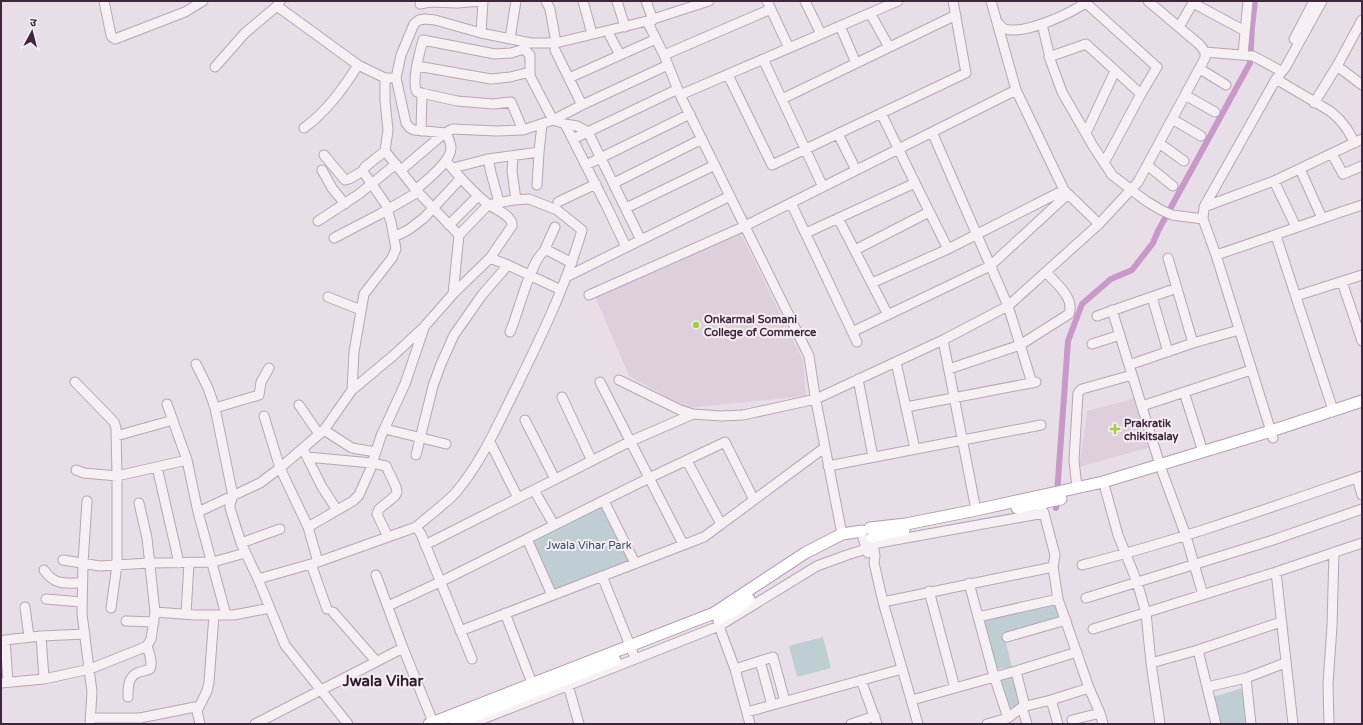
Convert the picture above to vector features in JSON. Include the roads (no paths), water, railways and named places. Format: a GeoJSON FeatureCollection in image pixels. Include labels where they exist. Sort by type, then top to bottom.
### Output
{"type":"FeatureCollection","features":[{"type":"Feature","properties":{"kind":"main road"},"geometry":{"type":"LineString","coordinates":[[1075,491],[1105,488],[1203,452],[1272,434],[1333,410],[1362,401]]}},
{"type":"Feature","properties":{"kind":"main road"},"geometry":{"type":"LineString","coordinates":[[431,723],[532,683],[718,619],[733,611],[808,556],[832,544],[937,528],[1042,504],[1103,482],[1161,468],[1362,408]]}},
{"type":"Feature","properties":{"kind":"main road"},"geometry":{"type":"LineString","coordinates":[[718,619],[805,553],[842,534],[867,538],[906,524],[976,510],[1042,504]]}},
{"type":"Feature","properties":{"kind":"main road"},"geometry":{"type":"LineString","coordinates":[[454,724],[566,683],[632,649]]}},
{"type":"Feature","properties":{"kind":"street"},"geometry":{"type":"LineString","coordinates":[[104,1],[111,35],[115,39],[185,12],[203,1]]}},
{"type":"Feature","properties":{"kind":"street"},"geometry":{"type":"LineString","coordinates":[[419,20],[421,2],[483,1],[481,33]]}},
{"type":"Feature","properties":{"kind":"street"},"geometry":{"type":"LineString","coordinates":[[510,38],[516,1]]}},
{"type":"Feature","properties":{"kind":"street"},"geometry":{"type":"LineString","coordinates":[[546,1],[550,9],[556,47],[568,78],[582,105]]}},
{"type":"Feature","properties":{"kind":"street"},"geometry":{"type":"LineString","coordinates":[[583,1],[592,34]]}},
{"type":"Feature","properties":{"kind":"street"},"geometry":{"type":"LineString","coordinates":[[617,1],[625,27]]}},
{"type":"Feature","properties":{"kind":"street"},"geometry":{"type":"LineString","coordinates":[[646,1],[649,22],[679,92],[809,356],[824,448],[842,534]]}},
{"type":"Feature","properties":{"kind":"street"},"geometry":{"type":"LineString","coordinates":[[805,1],[821,34]]}},
{"type":"Feature","properties":{"kind":"street"},"geometry":{"type":"LineString","coordinates":[[573,139],[679,92],[728,75],[898,1]]}},
{"type":"Feature","properties":{"kind":"street"},"geometry":{"type":"LineString","coordinates":[[728,75],[772,165],[966,73],[954,1]]}},
{"type":"Feature","properties":{"kind":"street"},"geometry":{"type":"LineString","coordinates":[[991,1],[1016,90],[1064,190],[1100,224]]}},
{"type":"Feature","properties":{"kind":"street"},"geometry":{"type":"LineString","coordinates":[[618,380],[680,410],[693,414],[721,416],[744,415],[816,400],[943,340],[1008,306],[1100,224],[1138,182],[1200,69],[1205,58],[1205,52],[1200,44],[1148,1]]}},
{"type":"Feature","properties":{"kind":"street"},"geometry":{"type":"LineString","coordinates":[[1247,55],[1245,31],[1248,1]]}},
{"type":"Feature","properties":{"kind":"street"},"geometry":{"type":"LineString","coordinates":[[1272,434],[1216,255],[1203,219],[1204,207],[1278,74],[1280,64],[1314,1]]}},
{"type":"Feature","properties":{"kind":"street"},"geometry":{"type":"LineString","coordinates":[[1278,74],[1285,68],[1322,1]]}},
{"type":"Feature","properties":{"kind":"street"},"geometry":{"type":"LineString","coordinates":[[668,65],[553,120],[522,130],[414,130],[406,123],[396,78],[401,55],[414,24],[419,20],[435,20],[481,33],[556,47],[592,34],[649,22],[705,2]]}},
{"type":"Feature","properties":{"kind":"street"},"geometry":{"type":"LineString","coordinates":[[998,23],[1004,29],[1013,30],[1026,28],[1042,24],[1087,2],[1157,68],[1141,94],[1104,163]]}},
{"type":"Feature","properties":{"kind":"street"},"geometry":{"type":"LineString","coordinates":[[1179,28],[1193,2],[1245,31]]}},
{"type":"Feature","properties":{"kind":"street"},"geometry":{"type":"LineString","coordinates":[[215,67],[245,33],[279,4],[358,65],[385,78],[396,78]]}},
{"type":"Feature","properties":{"kind":"street"},"geometry":{"type":"LineString","coordinates":[[664,55],[769,5],[789,48]]}},
{"type":"Feature","properties":{"kind":"street"},"geometry":{"type":"LineString","coordinates":[[870,13],[889,47]]}},
{"type":"Feature","properties":{"kind":"street"},"geometry":{"type":"LineString","coordinates":[[782,99],[956,15]]}},
{"type":"Feature","properties":{"kind":"street"},"geometry":{"type":"LineString","coordinates":[[1314,103],[1337,66],[1362,20]]}},
{"type":"Feature","properties":{"kind":"street"},"geometry":{"type":"LineString","coordinates":[[1042,24],[1049,57],[1062,92],[1112,175],[1130,190],[1161,210],[1172,215],[1203,219]]}},
{"type":"Feature","properties":{"kind":"street"},"geometry":{"type":"LineString","coordinates":[[840,26],[856,63]]}},
{"type":"Feature","properties":{"kind":"street"},"geometry":{"type":"LineString","coordinates":[[610,36],[620,55]]}},
{"type":"Feature","properties":{"kind":"street"},"geometry":{"type":"LineString","coordinates":[[568,78],[656,39]]}},
{"type":"Feature","properties":{"kind":"street"},"geometry":{"type":"LineString","coordinates":[[522,130],[510,102],[493,104],[457,101],[417,92],[415,88],[417,66],[423,40],[495,54],[511,53],[524,49],[530,55],[530,76],[553,120],[577,126],[588,132],[602,157],[641,240]]}},
{"type":"Feature","properties":{"kind":"street"},"geometry":{"type":"LineString","coordinates":[[1049,57],[1086,44],[1141,94]]}},
{"type":"Feature","properties":{"kind":"street"},"geometry":{"type":"LineString","coordinates":[[1204,207],[1274,181],[1359,141],[1330,111],[1314,103],[1278,74],[1247,55],[1205,52]]}},
{"type":"Feature","properties":{"kind":"street"},"geometry":{"type":"LineString","coordinates":[[763,59],[823,187]]}},
{"type":"Feature","properties":{"kind":"street"},"geometry":{"type":"LineString","coordinates":[[304,128],[335,98],[358,65]]}},
{"type":"Feature","properties":{"kind":"street"},"geometry":{"type":"LineString","coordinates":[[417,66],[491,79],[510,77],[530,72]]}},
{"type":"Feature","properties":{"kind":"street"},"geometry":{"type":"LineString","coordinates":[[1337,66],[1362,85]]}},
{"type":"Feature","properties":{"kind":"street"},"geometry":{"type":"LineString","coordinates":[[1200,69],[1226,85]]}},
{"type":"Feature","properties":{"kind":"street"},"geometry":{"type":"LineString","coordinates":[[1086,133],[1115,71]]}},
{"type":"Feature","properties":{"kind":"street"},"geometry":{"type":"LineString","coordinates":[[324,155],[345,180],[348,180],[363,171],[365,166],[385,151],[388,130],[385,101],[385,78]]}},
{"type":"Feature","properties":{"kind":"street"},"geometry":{"type":"LineString","coordinates":[[589,295],[745,226],[1016,90]]}},
{"type":"Feature","properties":{"kind":"street"},"geometry":{"type":"LineString","coordinates":[[421,131],[422,93]]}},
{"type":"Feature","properties":{"kind":"street"},"geometry":{"type":"LineString","coordinates":[[1185,95],[1215,112]]}},
{"type":"Feature","properties":{"kind":"street"},"geometry":{"type":"LineString","coordinates":[[881,113],[948,249]]}},
{"type":"Feature","properties":{"kind":"street"},"geometry":{"type":"LineString","coordinates":[[586,165],[690,114]]}},
{"type":"Feature","properties":{"kind":"street"},"geometry":{"type":"LineString","coordinates":[[1172,119],[1201,136]]}},
{"type":"Feature","properties":{"kind":"street"},"geometry":{"type":"LineString","coordinates":[[537,185],[542,124]]}},
{"type":"Feature","properties":{"kind":"street"},"geometry":{"type":"LineString","coordinates":[[565,124],[626,247]]}},
{"type":"Feature","properties":{"kind":"street"},"geometry":{"type":"LineString","coordinates":[[334,238],[388,210],[417,191],[446,161],[450,154],[451,148],[448,131]]}},
{"type":"Feature","properties":{"kind":"street"},"geometry":{"type":"LineString","coordinates":[[318,221],[448,131]]}},
{"type":"Feature","properties":{"kind":"street"},"geometry":{"type":"LineString","coordinates":[[906,407],[1035,382],[1020,345],[1008,306],[932,132]]}},
{"type":"Feature","properties":{"kind":"street"},"geometry":{"type":"LineString","coordinates":[[838,134],[856,170]]}},
{"type":"Feature","properties":{"kind":"street"},"geometry":{"type":"LineString","coordinates":[[614,182],[702,140]]}},
{"type":"Feature","properties":{"kind":"street"},"geometry":{"type":"LineString","coordinates":[[1159,143],[1184,161]]}},
{"type":"Feature","properties":{"kind":"street"},"geometry":{"type":"LineString","coordinates":[[385,151],[417,191],[459,235]]}},
{"type":"Feature","properties":{"kind":"street"},"geometry":{"type":"LineString","coordinates":[[453,168],[488,159],[513,157],[539,152]]}},
{"type":"Feature","properties":{"kind":"street"},"geometry":{"type":"LineString","coordinates":[[1332,154],[1343,174],[1362,166]]}},
{"type":"Feature","properties":{"kind":"street"},"geometry":{"type":"LineString","coordinates":[[513,157],[512,172],[516,200]]}},
{"type":"Feature","properties":{"kind":"street"},"geometry":{"type":"LineString","coordinates":[[488,159],[499,202]]}},
{"type":"Feature","properties":{"kind":"street"},"geometry":{"type":"LineString","coordinates":[[198,512],[260,483],[303,448],[321,432],[352,390],[394,355],[424,327],[490,258],[512,226],[512,223],[508,216],[488,205],[478,196],[446,161]]}},
{"type":"Feature","properties":{"kind":"street"},"geometry":{"type":"LineString","coordinates":[[626,208],[715,165]]}},
{"type":"Feature","properties":{"kind":"street"},"geometry":{"type":"LineString","coordinates":[[1147,165],[1173,186]]}},
{"type":"Feature","properties":{"kind":"street"},"geometry":{"type":"LineString","coordinates":[[1300,169],[1322,218]]}},
{"type":"Feature","properties":{"kind":"street"},"geometry":{"type":"LineString","coordinates":[[322,170],[332,188],[344,204]]}},
{"type":"Feature","properties":{"kind":"street"},"geometry":{"type":"LineString","coordinates":[[352,390],[354,352],[364,294],[392,258],[396,249],[388,210],[363,171]]}},
{"type":"Feature","properties":{"kind":"street"},"geometry":{"type":"LineString","coordinates":[[394,237],[417,224],[434,208],[461,178]]}},
{"type":"Feature","properties":{"kind":"street"},"geometry":{"type":"LineString","coordinates":[[1274,181],[1296,227]]}},
{"type":"Feature","properties":{"kind":"street"},"geometry":{"type":"LineString","coordinates":[[806,233],[915,183]]}},
{"type":"Feature","properties":{"kind":"street"},"geometry":{"type":"LineString","coordinates":[[558,202],[596,184]]}},
{"type":"Feature","properties":{"kind":"street"},"geometry":{"type":"LineString","coordinates":[[872,283],[948,249],[1058,193],[1068,194]]}},
{"type":"Feature","properties":{"kind":"street"},"geometry":{"type":"LineString","coordinates":[[852,332],[990,266],[1068,194]]}},
{"type":"Feature","properties":{"kind":"street"},"geometry":{"type":"LineString","coordinates":[[449,225],[478,196]]}},
{"type":"Feature","properties":{"kind":"street"},"geometry":{"type":"LineString","coordinates":[[258,579],[315,563],[388,537],[418,530],[456,492],[491,444],[547,326],[561,290],[573,274],[730,196]]}},
{"type":"Feature","properties":{"kind":"street"},"geometry":{"type":"LineString","coordinates":[[454,294],[459,235],[488,205],[499,202],[529,199],[558,210],[582,230],[572,263],[573,274]]}},
{"type":"Feature","properties":{"kind":"street"},"geometry":{"type":"LineString","coordinates":[[791,203],[857,342]]}},
{"type":"Feature","properties":{"kind":"street"},"geometry":{"type":"LineString","coordinates":[[1216,255],[1276,236],[1296,227],[1362,205]]}},
{"type":"Feature","properties":{"kind":"street"},"geometry":{"type":"LineString","coordinates":[[855,250],[930,212]]}},
{"type":"Feature","properties":{"kind":"street"},"geometry":{"type":"LineString","coordinates":[[838,218],[888,314]]}},
{"type":"Feature","properties":{"kind":"street"},"geometry":{"type":"LineString","coordinates":[[510,332],[530,275],[555,227]]}},
{"type":"Feature","properties":{"kind":"street"},"geometry":{"type":"LineString","coordinates":[[1276,236],[1333,410]]}},
{"type":"Feature","properties":{"kind":"street"},"geometry":{"type":"LineString","coordinates":[[544,250],[572,263]]}},
{"type":"Feature","properties":{"kind":"street"},"geometry":{"type":"LineString","coordinates":[[490,258],[561,290]]}},
{"type":"Feature","properties":{"kind":"street"},"geometry":{"type":"LineString","coordinates":[[1168,258],[1193,343]]}},
{"type":"Feature","properties":{"kind":"street"},"geometry":{"type":"LineString","coordinates":[[416,455],[433,386],[454,335],[482,295],[508,265]]}},
{"type":"Feature","properties":{"kind":"street"},"geometry":{"type":"LineString","coordinates":[[949,369],[1020,345],[1069,314],[1071,309],[1067,296],[1046,272]]}},
{"type":"Feature","properties":{"kind":"street"},"geometry":{"type":"LineString","coordinates":[[1296,296],[1362,275]]}},
{"type":"Feature","properties":{"kind":"street"},"geometry":{"type":"LineString","coordinates":[[1342,282],[1360,328],[1362,341]]}},
{"type":"Feature","properties":{"kind":"street"},"geometry":{"type":"LineString","coordinates":[[1097,316],[1177,288]]}},
{"type":"Feature","properties":{"kind":"street"},"geometry":{"type":"LineString","coordinates":[[1152,297],[1168,352]]}},
{"type":"Feature","properties":{"kind":"street"},"geometry":{"type":"LineString","coordinates":[[328,298],[361,310]]}},
{"type":"Feature","properties":{"kind":"street"},"geometry":{"type":"LineString","coordinates":[[1112,310],[1161,468],[1195,564],[1203,595]]}},
{"type":"Feature","properties":{"kind":"street"},"geometry":{"type":"LineString","coordinates":[[308,527],[353,501],[359,495],[385,429],[405,384],[424,327]]}},
{"type":"Feature","properties":{"kind":"street"},"geometry":{"type":"LineString","coordinates":[[1129,364],[1239,330]]}},
{"type":"Feature","properties":{"kind":"street"},"geometry":{"type":"LineString","coordinates":[[1092,344],[1120,335]]}},
{"type":"Feature","properties":{"kind":"street"},"geometry":{"type":"LineString","coordinates":[[943,340],[976,510]]}},
{"type":"Feature","properties":{"kind":"street"},"geometry":{"type":"LineString","coordinates":[[896,362],[915,450]]}},
{"type":"Feature","properties":{"kind":"street"},"geometry":{"type":"LineString","coordinates":[[196,364],[208,388],[215,408],[233,496],[230,508],[245,553],[258,579],[286,648],[321,689],[348,724]]}},
{"type":"Feature","properties":{"kind":"street"},"geometry":{"type":"LineString","coordinates":[[215,408],[259,395],[261,382],[269,368]]}},
{"type":"Feature","properties":{"kind":"street"},"geometry":{"type":"LineString","coordinates":[[1142,406],[1251,370]]}},
{"type":"Feature","properties":{"kind":"street"},"geometry":{"type":"LineString","coordinates":[[1075,491],[1074,460],[1078,393],[1082,389],[1132,375]]}},
{"type":"Feature","properties":{"kind":"street"},"geometry":{"type":"LineString","coordinates":[[858,380],[873,457]]}},
{"type":"Feature","properties":{"kind":"street"},"geometry":{"type":"LineString","coordinates":[[75,382],[114,422],[116,428],[117,565],[111,608]]}},
{"type":"Feature","properties":{"kind":"street"},"geometry":{"type":"LineString","coordinates":[[600,382],[683,544]]}},
{"type":"Feature","properties":{"kind":"street"},"geometry":{"type":"LineString","coordinates":[[1184,392],[1203,452]]}},
{"type":"Feature","properties":{"kind":"street"},"geometry":{"type":"LineString","coordinates":[[562,397],[592,461]]}},
{"type":"Feature","properties":{"kind":"street"},"geometry":{"type":"LineString","coordinates":[[167,404],[187,460],[198,512],[213,562],[226,615]]}},
{"type":"Feature","properties":{"kind":"street"},"geometry":{"type":"LineString","coordinates":[[299,405],[321,432],[352,448],[376,452]]}},
{"type":"Feature","properties":{"kind":"street"},"geometry":{"type":"LineString","coordinates":[[425,545],[631,441],[693,414]]}},
{"type":"Feature","properties":{"kind":"street"},"geometry":{"type":"LineString","coordinates":[[264,416],[280,468],[308,527],[315,563],[330,610],[376,661]]}},
{"type":"Feature","properties":{"kind":"street"},"geometry":{"type":"LineString","coordinates":[[116,436],[173,420]]}},
{"type":"Feature","properties":{"kind":"street"},"geometry":{"type":"LineString","coordinates":[[525,420],[555,479]]}},
{"type":"Feature","properties":{"kind":"street"},"geometry":{"type":"LineString","coordinates":[[828,466],[1041,425]]}},
{"type":"Feature","properties":{"kind":"street"},"geometry":{"type":"LineString","coordinates":[[385,429],[446,444]]}},
{"type":"Feature","properties":{"kind":"street"},"geometry":{"type":"LineString","coordinates":[[388,606],[725,442],[754,500]]}},
{"type":"Feature","properties":{"kind":"street"},"geometry":{"type":"LineString","coordinates":[[491,444],[518,498]]}},
{"type":"Feature","properties":{"kind":"street"},"geometry":{"type":"LineString","coordinates":[[303,448],[322,487],[337,510]]}},
{"type":"Feature","properties":{"kind":"street"},"geometry":{"type":"LineString","coordinates":[[460,631],[704,537],[824,448]]}},
{"type":"Feature","properties":{"kind":"street"},"geometry":{"type":"LineString","coordinates":[[307,457],[372,463],[386,466],[396,487],[396,494],[377,512],[388,537]]}},
{"type":"Feature","properties":{"kind":"street"},"geometry":{"type":"LineString","coordinates":[[76,470],[84,473],[117,476],[187,460]]}},
{"type":"Feature","properties":{"kind":"street"},"geometry":{"type":"LineString","coordinates":[[687,461],[721,524]]}},
{"type":"Feature","properties":{"kind":"street"},"geometry":{"type":"LineString","coordinates":[[157,467],[179,563]]}},
{"type":"Feature","properties":{"kind":"street"},"geometry":{"type":"LineString","coordinates":[[1082,565],[1186,536],[1359,477],[1362,495]]}},
{"type":"Feature","properties":{"kind":"street"},"geometry":{"type":"LineString","coordinates":[[1105,488],[1125,554],[1137,582],[1146,613],[1151,664],[1160,724]]}},
{"type":"Feature","properties":{"kind":"street"},"geometry":{"type":"LineString","coordinates":[[534,490],[554,525]]}},
{"type":"Feature","properties":{"kind":"street"},"geometry":{"type":"LineString","coordinates":[[87,501],[82,583],[82,614],[92,692],[91,719],[198,715],[209,682],[214,615]]}},
{"type":"Feature","properties":{"kind":"street"},"geometry":{"type":"LineString","coordinates":[[604,501],[635,563]]}},
{"type":"Feature","properties":{"kind":"street"},"geometry":{"type":"LineString","coordinates":[[85,634],[29,637],[3,636],[5,683],[44,679],[90,669],[147,646],[151,639],[155,612],[147,538],[139,503]]}},
{"type":"Feature","properties":{"kind":"street"},"geometry":{"type":"LineString","coordinates":[[1042,504],[1055,555],[1053,567],[1058,599],[1103,724]]}},
{"type":"Feature","properties":{"kind":"street"},"geometry":{"type":"LineString","coordinates":[[1086,598],[1270,540],[1362,509]]}},
{"type":"Feature","properties":{"kind":"street"},"geometry":{"type":"LineString","coordinates":[[241,543],[280,529]]}},
{"type":"Feature","properties":{"kind":"street"},"geometry":{"type":"LineString","coordinates":[[418,530],[472,658]]}},
{"type":"Feature","properties":{"kind":"street"},"geometry":{"type":"LineString","coordinates":[[470,724],[718,619],[817,566],[847,555],[867,538],[876,556],[874,563],[883,602],[918,724]]}},
{"type":"Feature","properties":{"kind":"street"},"geometry":{"type":"LineString","coordinates":[[526,539],[552,595]]}},
{"type":"Feature","properties":{"kind":"street"},"geometry":{"type":"LineString","coordinates":[[1093,629],[1276,572],[1362,543]]}},
{"type":"Feature","properties":{"kind":"street"},"geometry":{"type":"LineString","coordinates":[[1329,724],[1328,684],[1332,626],[1334,552]]}},
{"type":"Feature","properties":{"kind":"street"},"geometry":{"type":"LineString","coordinates":[[63,560],[100,566],[149,563],[189,563],[213,562],[245,553]]}},
{"type":"Feature","properties":{"kind":"street"},"geometry":{"type":"LineString","coordinates":[[186,614],[189,563]]}},
{"type":"Feature","properties":{"kind":"street"},"geometry":{"type":"LineString","coordinates":[[883,602],[929,591],[1053,567]]}},
{"type":"Feature","properties":{"kind":"street"},"geometry":{"type":"LineString","coordinates":[[44,570],[49,578],[58,582],[82,583]]}},
{"type":"Feature","properties":{"kind":"street"},"geometry":{"type":"LineString","coordinates":[[1276,572],[1293,724]]}},
{"type":"Feature","properties":{"kind":"street"},"geometry":{"type":"LineString","coordinates":[[376,575],[431,723]]}},
{"type":"Feature","properties":{"kind":"street"},"geometry":{"type":"LineString","coordinates":[[602,576],[632,649]]}},
{"type":"Feature","properties":{"kind":"street"},"geometry":{"type":"LineString","coordinates":[[969,583],[994,676],[1008,718]]}},
{"type":"Feature","properties":{"kind":"street"},"geometry":{"type":"LineString","coordinates":[[929,591],[955,688]]}},
{"type":"Feature","properties":{"kind":"street"},"geometry":{"type":"LineString","coordinates":[[46,599],[82,602]]}},
{"type":"Feature","properties":{"kind":"street"},"geometry":{"type":"LineString","coordinates":[[978,616],[1058,599]]}},
{"type":"Feature","properties":{"kind":"street"},"geometry":{"type":"LineString","coordinates":[[25,607],[29,637]]}},
{"type":"Feature","properties":{"kind":"street"},"geometry":{"type":"LineString","coordinates":[[155,612],[234,615],[270,608]]}},
{"type":"Feature","properties":{"kind":"street"},"geometry":{"type":"LineString","coordinates":[[505,614],[532,683]]}},
{"type":"Feature","properties":{"kind":"street"},"geometry":{"type":"LineString","coordinates":[[718,619],[735,669],[750,724]]}},
{"type":"Feature","properties":{"kind":"street"},"geometry":{"type":"LineString","coordinates":[[1007,637],[1066,620]]}},
{"type":"Feature","properties":{"kind":"street"},"geometry":{"type":"LineString","coordinates":[[126,621],[154,622]]}},
{"type":"Feature","properties":{"kind":"street"},"geometry":{"type":"LineString","coordinates":[[1151,664],[1281,622]]}},
{"type":"Feature","properties":{"kind":"street"},"geometry":{"type":"LineString","coordinates":[[41,636],[44,679]]}},
{"type":"Feature","properties":{"kind":"street"},"geometry":{"type":"LineString","coordinates":[[128,697],[128,685],[131,678],[137,673],[150,669],[150,654],[147,646]]}},
{"type":"Feature","properties":{"kind":"street"},"geometry":{"type":"LineString","coordinates":[[256,724],[321,689],[403,648]]}},
{"type":"Feature","properties":{"kind":"street"},"geometry":{"type":"LineString","coordinates":[[1198,650],[1216,724]]}},
{"type":"Feature","properties":{"kind":"street"},"geometry":{"type":"LineString","coordinates":[[912,700],[1016,671],[1077,652]]}},
{"type":"Feature","properties":{"kind":"street"},"geometry":{"type":"LineString","coordinates":[[735,669],[773,657],[785,701]]}},
{"type":"Feature","properties":{"kind":"street"},"geometry":{"type":"LineString","coordinates":[[760,661],[772,705]]}},
{"type":"Feature","properties":{"kind":"street"},"geometry":{"type":"LineString","coordinates":[[1207,687],[1246,678],[1286,662]]}},
{"type":"Feature","properties":{"kind":"street"},"geometry":{"type":"LineString","coordinates":[[747,712],[902,669]]}},
{"type":"Feature","properties":{"kind":"street"},"geometry":{"type":"LineString","coordinates":[[1016,671],[1027,724]]}},
{"type":"Feature","properties":{"kind":"street"},"geometry":{"type":"LineString","coordinates":[[1246,678],[1251,724]]}},
{"type":"Feature","properties":{"kind":"street"},"geometry":{"type":"LineString","coordinates":[[851,724],[876,720],[861,680]]}},
{"type":"Feature","properties":{"kind":"street"},"geometry":{"type":"LineString","coordinates":[[566,683],[579,724]]}},
{"type":"Feature","properties":{"kind":"street"},"geometry":{"type":"LineString","coordinates":[[992,724],[1008,718],[1024,707],[1089,688]]}},
{"type":"Feature","properties":{"kind":"street"},"geometry":{"type":"LineString","coordinates":[[1051,700],[1058,724]]}},
{"type":"Feature","properties":{"kind":"street"},"geometry":{"type":"LineString","coordinates":[[1072,720],[1100,713]]}},
{"type":"Feature","properties":{"kind":"waterway"},"geometry":{"type":"LineString","coordinates":[[1056,508],[1068,341],[1082,304],[1111,279],[1132,270],[1153,243],[1158,231],[1250,63],[1255,1]]}},
{"type":"Feature","properties":{"kind":"place","name":"Onkarmal Somani College of Commerce"},"geometry":{"type":"Point","coordinates":[696,325]}},
{"type":"Feature","properties":{"kind":"place","name":"Prakratik chikitsalay"},"geometry":{"type":"Point","coordinates":[1115,429]}},
{"type":"Feature","properties":{"kind":"district","name":"Jwala Vihar"},"geometry":{"type":"Point","coordinates":[383,681]}},
{"type":"Feature","properties":{"kind":"park label","name":"Jwala Vihar Park"},"geometry":{"type":"Point","coordinates":[589,545]}}]}
